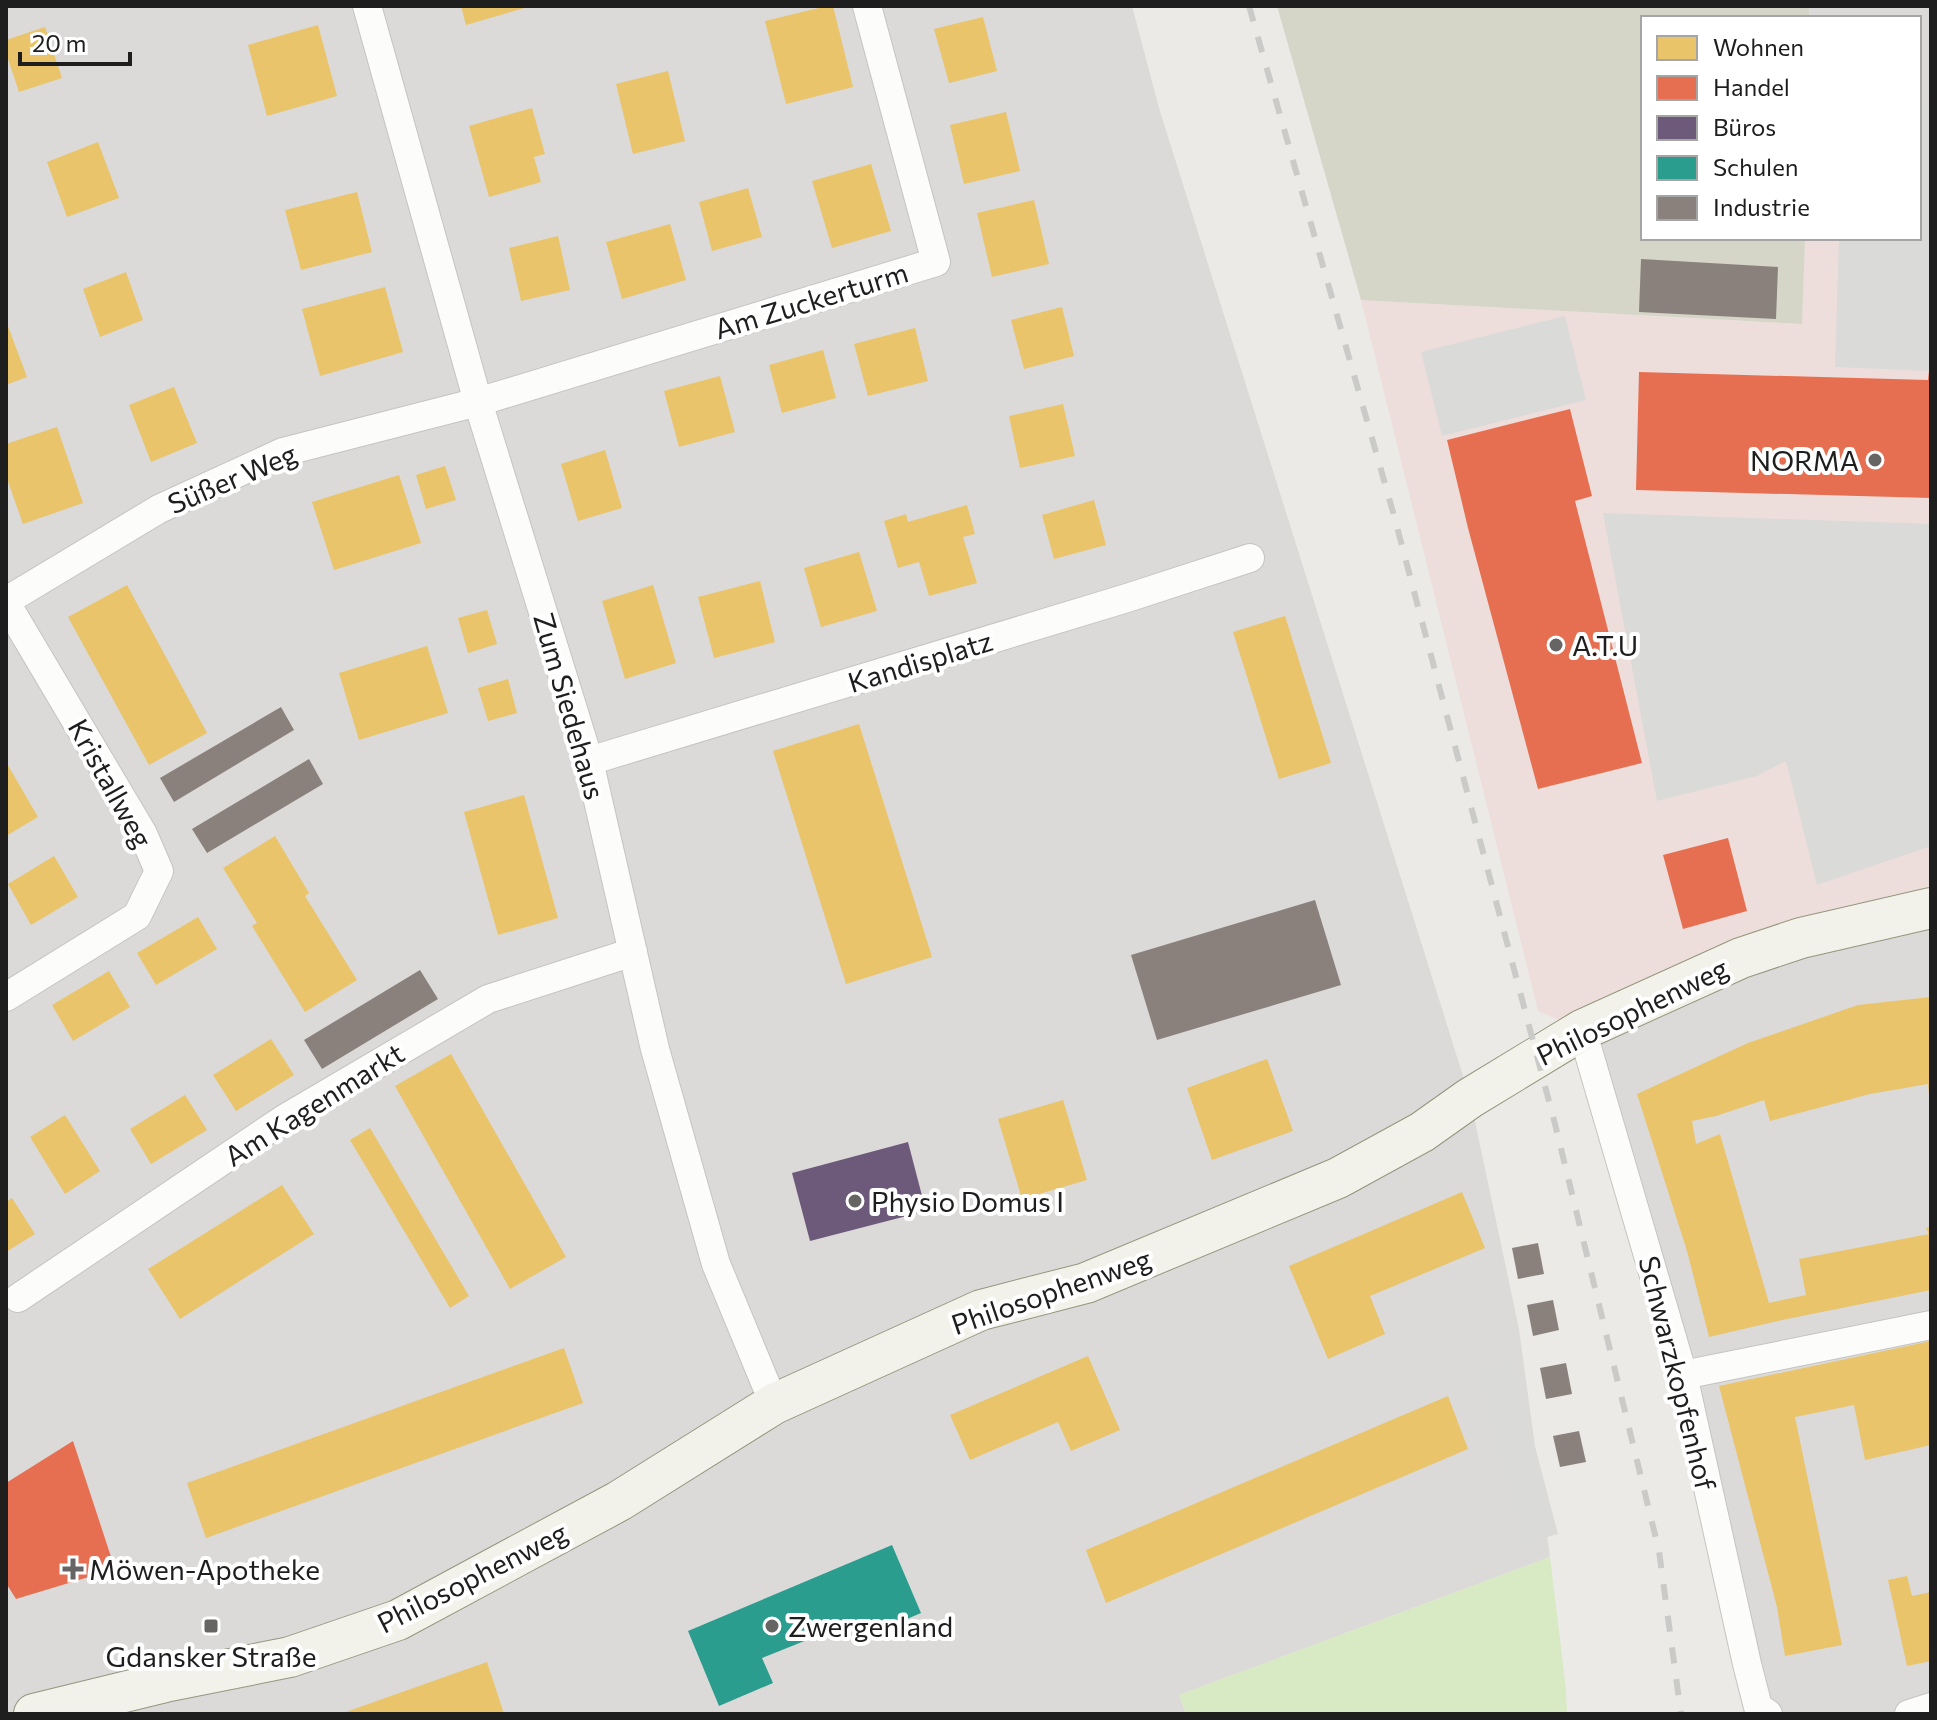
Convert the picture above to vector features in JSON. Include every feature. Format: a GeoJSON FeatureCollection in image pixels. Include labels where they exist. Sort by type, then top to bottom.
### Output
{"type":"FeatureCollection","features":[{"type":"Feature","properties":{"kind":"main road","name":"Philosophenweg"},"geometry":{"type":"LineString","coordinates":[[34,1714],[165,1682],[290,1657],[398,1620],[619,1501],[774,1404],[981,1310],[1086,1283],[1338,1178],[1422,1132],[1470,1098],[1582,1030],[1741,958],[1801,938],[1931,908]]}},
{"type":"Feature","properties":{"kind":"street","name":"Zum Siedehaus"},"geometry":{"type":"LineString","coordinates":[[367,6],[478,402],[589,761],[655,1049],[716,1264],[774,1404]]}},
{"type":"Feature","properties":{"kind":"street","name":"Am Zuckerturm"},"geometry":{"type":"LineString","coordinates":[[478,402],[936,262],[867,6]]}},
{"type":"Feature","properties":{"kind":"street","name":"Süßer Weg"},"geometry":{"type":"LineString","coordinates":[[6,602],[159,509],[283,452],[478,402]]}},
{"type":"Feature","properties":{"kind":"street","name":"Kandisplatz"},"geometry":{"type":"LineString","coordinates":[[589,761],[1250,558]]}},
{"type":"Feature","properties":{"kind":"street","name":"Kristallweg"},"geometry":{"type":"LineString","coordinates":[[6,602],[143,834],[159,871],[137,916],[6,997]]}},
{"type":"Feature","properties":{"kind":"street","name":"Am Kagenmarkt"},"geometry":{"type":"LineString","coordinates":[[18,1298],[284,1119],[488,999],[633,952]]}},
{"type":"Feature","properties":{"kind":"street","name":"Schwarzkopfenhof"},"geometry":{"type":"LineString","coordinates":[[1582,1030],[1683,1375],[1758,1707],[1768,1714]]}},
{"type":"Feature","properties":{"kind":"street"},"geometry":{"type":"LineString","coordinates":[[1683,1375],[1931,1325]]}},
{"type":"Feature","properties":{"kind":"street"},"geometry":{"type":"LineString","coordinates":[[1909,1714],[1931,1707]]}},
{"type":"Feature","properties":{"kind":"shaded area"},"geometry":{"type":"Polygon","coordinates":[[[6,6],[1132,6],[1159,108],[1470,1098],[1519,1329],[1550,1557],[1179,1695],[1186,1714],[6,1714],[6,6]]]}},
{"type":"Feature","properties":{"kind":"shaded area"},"geometry":{"type":"Polygon","coordinates":[[[1277,6],[1809,6],[1809,16],[1641,16],[1641,240],[1805,240],[1802,324],[1361,300],[1277,6]]]}},
{"type":"Feature","properties":{"kind":"shaded area"},"geometry":{"type":"Polygon","coordinates":[[[1809,6],[1931,6],[1931,106],[1921,106],[1921,16],[1809,16],[1809,6]]]}},
{"type":"Feature","properties":{"kind":"shaded area"},"geometry":{"type":"Polygon","coordinates":[[[1921,106],[1931,106],[1931,908],[1582,1030],[1538,1011],[1361,300],[1802,324],[1805,240],[1921,240],[1921,106]]]}},
{"type":"Feature","properties":{"kind":"shaded area"},"geometry":{"type":"Polygon","coordinates":[[[1921,106],[1931,106],[1929,371],[1835,367],[1839,240],[1921,240],[1921,106]]]}},
{"type":"Feature","properties":{"kind":"shaded area"},"geometry":{"type":"Polygon","coordinates":[[[1565,316],[1586,400],[1442,436],[1421,352],[1565,316]]]}},
{"type":"Feature","properties":{"kind":"shaded area"},"geometry":{"type":"Polygon","coordinates":[[[1603,513],[1931,524],[1931,846],[1817,885],[1786,761],[1757,776],[1657,801],[1603,513]]]}},
{"type":"Feature","properties":{"kind":"shaded area"},"geometry":{"type":"Polygon","coordinates":[[[1931,924],[1931,1707],[1909,1714],[1768,1714],[1587,1047],[1748,971],[1931,924]]]}},
{"type":"Feature","properties":{"kind":"shaded area"},"geometry":{"type":"Polygon","coordinates":[[[1512,1359],[1558,1534],[1523,1544],[1476,1368],[1512,1359]]]}},
{"type":"Feature","properties":{"kind":"green space"},"geometry":{"type":"Polygon","coordinates":[[[1550,1557],[1567,1714],[1186,1714],[1179,1695],[1550,1557]]]}},
{"type":"Feature","properties":{"kind":"building: Wohnen"},"geometry":{"type":"Polygon","coordinates":[[[461,6],[528,6],[528,7],[466,25],[461,6]]]}},
{"type":"Feature","properties":{"kind":"building: Wohnen"},"geometry":{"type":"Polygon","coordinates":[[[833,6],[853,87],[786,104],[765,21],[833,6]]]}},
{"type":"Feature","properties":{"kind":"building: Wohnen"},"geometry":{"type":"Polygon","coordinates":[[[983,17],[997,71],[949,83],[934,29],[983,17]]]}},
{"type":"Feature","properties":{"kind":"building: Wohnen"},"geometry":{"type":"Polygon","coordinates":[[[318,25],[337,96],[267,116],[248,45],[318,25]]]}},
{"type":"Feature","properties":{"kind":"building: Wohnen"},"geometry":{"type":"Polygon","coordinates":[[[45,27],[62,78],[19,92],[6,53],[6,40],[45,27]]]}},
{"type":"Feature","properties":{"kind":"building: Wohnen"},"geometry":{"type":"Polygon","coordinates":[[[668,71],[685,141],[633,154],[616,84],[668,71]]]}},
{"type":"Feature","properties":{"kind":"building: Wohnen"},"geometry":{"type":"Polygon","coordinates":[[[532,108],[545,154],[534,157],[541,182],[489,197],[469,126],[532,108]]]}},
{"type":"Feature","properties":{"kind":"building: Wohnen"},"geometry":{"type":"Polygon","coordinates":[[[1006,112],[1020,171],[964,184],[950,125],[1006,112]]]}},
{"type":"Feature","properties":{"kind":"building: Wohnen"},"geometry":{"type":"Polygon","coordinates":[[[98,142],[119,198],[67,217],[47,162],[98,142]]]}},
{"type":"Feature","properties":{"kind":"building: Wohnen"},"geometry":{"type":"Polygon","coordinates":[[[871,164],[891,231],[832,248],[812,181],[871,164]]]}},
{"type":"Feature","properties":{"kind":"building: Wohnen"},"geometry":{"type":"Polygon","coordinates":[[[748,188],[762,237],[712,251],[699,202],[748,188]]]}},
{"type":"Feature","properties":{"kind":"building: Wohnen"},"geometry":{"type":"Polygon","coordinates":[[[357,192],[372,252],[301,270],[285,210],[357,192]]]}},
{"type":"Feature","properties":{"kind":"building: Wohnen"},"geometry":{"type":"Polygon","coordinates":[[[1034,200],[1049,264],[992,277],[977,213],[1034,200]]]}},
{"type":"Feature","properties":{"kind":"building: Wohnen"},"geometry":{"type":"Polygon","coordinates":[[[670,224],[686,280],[622,299],[606,242],[670,224]]]}},
{"type":"Feature","properties":{"kind":"building: Wohnen"},"geometry":{"type":"Polygon","coordinates":[[[558,236],[570,290],[521,301],[509,248],[558,236]]]}},
{"type":"Feature","properties":{"kind":"building: Wohnen"},"geometry":{"type":"Polygon","coordinates":[[[126,272],[143,320],[100,337],[83,289],[126,272]]]}},
{"type":"Feature","properties":{"kind":"building: Wohnen"},"geometry":{"type":"Polygon","coordinates":[[[385,287],[403,352],[320,376],[302,309],[385,287]]]}},
{"type":"Feature","properties":{"kind":"building: Wohnen"},"geometry":{"type":"Polygon","coordinates":[[[1062,307],[1074,356],[1024,369],[1011,320],[1062,307]]]}},
{"type":"Feature","properties":{"kind":"building: Wohnen"},"geometry":{"type":"Polygon","coordinates":[[[6,321],[27,377],[6,385],[6,321]]]}},
{"type":"Feature","properties":{"kind":"building: Wohnen"},"geometry":{"type":"Polygon","coordinates":[[[915,328],[928,381],[868,396],[854,344],[915,328]]]}},
{"type":"Feature","properties":{"kind":"building: Wohnen"},"geometry":{"type":"Polygon","coordinates":[[[823,350],[836,398],[782,413],[769,365],[823,350]]]}},
{"type":"Feature","properties":{"kind":"building: Wohnen"},"geometry":{"type":"Polygon","coordinates":[[[720,376],[735,432],[679,447],[664,391],[720,376]]]}},
{"type":"Feature","properties":{"kind":"building: Wohnen"},"geometry":{"type":"Polygon","coordinates":[[[174,387],[197,443],[151,462],[129,405],[174,387]]]}},
{"type":"Feature","properties":{"kind":"building: Wohnen"},"geometry":{"type":"Polygon","coordinates":[[[1063,404],[1075,456],[1020,468],[1009,416],[1063,404]]]}},
{"type":"Feature","properties":{"kind":"building: Wohnen"},"geometry":{"type":"Polygon","coordinates":[[[57,427],[83,503],[23,524],[6,476],[6,444],[57,427]]]}},
{"type":"Feature","properties":{"kind":"building: Wohnen"},"geometry":{"type":"Polygon","coordinates":[[[605,450],[622,508],[578,521],[561,464],[605,450]]]}},
{"type":"Feature","properties":{"kind":"building: Wohnen"},"geometry":{"type":"Polygon","coordinates":[[[445,466],[456,500],[426,509],[416,475],[445,466]]]}},
{"type":"Feature","properties":{"kind":"building: Wohnen"},"geometry":{"type":"Polygon","coordinates":[[[399,475],[421,543],[334,570],[312,502],[399,475]]]}},
{"type":"Feature","properties":{"kind":"building: Wohnen"},"geometry":{"type":"Polygon","coordinates":[[[1094,500],[1106,545],[1054,559],[1042,515],[1094,500]]]}},
{"type":"Feature","properties":{"kind":"building: Wohnen"},"geometry":{"type":"Polygon","coordinates":[[[967,505],[975,534],[963,537],[977,583],[929,596],[919,562],[898,568],[884,521],[906,514],[908,522],[967,505]]]}},
{"type":"Feature","properties":{"kind":"building: Wohnen"},"geometry":{"type":"Polygon","coordinates":[[[859,552],[877,611],[821,627],[804,568],[859,552]]]}},
{"type":"Feature","properties":{"kind":"building: Wohnen"},"geometry":{"type":"Polygon","coordinates":[[[760,581],[775,642],[714,658],[698,597],[760,581]]]}},
{"type":"Feature","properties":{"kind":"building: Wohnen"},"geometry":{"type":"Polygon","coordinates":[[[127,585],[207,733],[149,765],[68,617],[127,585]]]}},
{"type":"Feature","properties":{"kind":"building: Wohnen"},"geometry":{"type":"Polygon","coordinates":[[[653,585],[676,663],[625,679],[602,601],[653,585]]]}},
{"type":"Feature","properties":{"kind":"building: Wohnen"},"geometry":{"type":"Polygon","coordinates":[[[487,610],[497,644],[468,653],[458,618],[487,610]]]}},
{"type":"Feature","properties":{"kind":"building: Wohnen"},"geometry":{"type":"Polygon","coordinates":[[[1285,616],[1331,763],[1279,779],[1233,632],[1285,616]]]}},
{"type":"Feature","properties":{"kind":"building: Wohnen"},"geometry":{"type":"Polygon","coordinates":[[[427,646],[448,713],[359,740],[339,673],[427,646]]]}},
{"type":"Feature","properties":{"kind":"building: Wohnen"},"geometry":{"type":"Polygon","coordinates":[[[508,679],[517,713],[488,721],[478,688],[508,679]]]}},
{"type":"Feature","properties":{"kind":"building: Wohnen"},"geometry":{"type":"Polygon","coordinates":[[[859,724],[932,957],[846,984],[773,751],[859,724]]]}},
{"type":"Feature","properties":{"kind":"building: Wohnen"},"geometry":{"type":"Polygon","coordinates":[[[6,762],[38,817],[6,836],[6,762]]]}},
{"type":"Feature","properties":{"kind":"building: Wohnen"},"geometry":{"type":"Polygon","coordinates":[[[524,795],[558,918],[498,935],[464,812],[524,795]]]}},
{"type":"Feature","properties":{"kind":"building: Wohnen"},"geometry":{"type":"Polygon","coordinates":[[[275,836],[309,893],[305,896],[357,980],[305,1012],[252,926],[257,923],[223,868],[275,836]]]}},
{"type":"Feature","properties":{"kind":"building: Wohnen"},"geometry":{"type":"Polygon","coordinates":[[[54,856],[78,897],[31,925],[8,884],[54,856]]]}},
{"type":"Feature","properties":{"kind":"building: Wohnen"},"geometry":{"type":"Polygon","coordinates":[[[198,917],[217,949],[156,985],[137,953],[198,917]]]}},
{"type":"Feature","properties":{"kind":"building: Wohnen"},"geometry":{"type":"Polygon","coordinates":[[[109,971],[130,1007],[73,1041],[52,1005],[109,971]]]}},
{"type":"Feature","properties":{"kind":"building: Wohnen"},"geometry":{"type":"Polygon","coordinates":[[[1931,997],[1931,1094],[1928,1084],[1870,1094],[1770,1121],[1764,1100],[1692,1121],[1696,1144],[1720,1134],[1769,1303],[1806,1295],[1799,1259],[1929,1234],[1926,1228],[1931,1227],[1931,1290],[1709,1337],[1687,1251],[1637,1094],[1748,1043],[1858,1005],[1931,997]]]}},
{"type":"Feature","properties":{"kind":"building: Wohnen"},"geometry":{"type":"Polygon","coordinates":[[[271,1039],[294,1075],[236,1111],[213,1075],[271,1039]]]}},
{"type":"Feature","properties":{"kind":"building: Wohnen"},"geometry":{"type":"Polygon","coordinates":[[[451,1054],[566,1257],[510,1289],[395,1086],[451,1054]]]}},
{"type":"Feature","properties":{"kind":"building: Wohnen"},"geometry":{"type":"Polygon","coordinates":[[[1267,1059],[1293,1131],[1212,1160],[1187,1088],[1267,1059]]]}},
{"type":"Feature","properties":{"kind":"building: Wohnen"},"geometry":{"type":"Polygon","coordinates":[[[185,1095],[207,1130],[151,1164],[130,1129],[185,1095]]]}},
{"type":"Feature","properties":{"kind":"building: Wohnen"},"geometry":{"type":"Polygon","coordinates":[[[1063,1100],[1087,1180],[1022,1199],[998,1119],[1063,1100]]]}},
{"type":"Feature","properties":{"kind":"building: Wohnen"},"geometry":{"type":"Polygon","coordinates":[[[65,1115],[100,1171],[65,1194],[30,1137],[65,1115]]]}},
{"type":"Feature","properties":{"kind":"building: Wohnen"},"geometry":{"type":"Polygon","coordinates":[[[370,1128],[469,1296],[450,1308],[350,1140],[370,1128]]]}},
{"type":"Feature","properties":{"kind":"building: Wohnen"},"geometry":{"type":"Polygon","coordinates":[[[282,1185],[314,1234],[180,1319],[148,1269],[282,1185]]]}},
{"type":"Feature","properties":{"kind":"building: Wohnen"},"geometry":{"type":"Polygon","coordinates":[[[1462,1192],[1485,1248],[1370,1296],[1385,1334],[1328,1359],[1289,1266],[1462,1192]]]}},
{"type":"Feature","properties":{"kind":"building: Wohnen"},"geometry":{"type":"Polygon","coordinates":[[[12,1198],[35,1234],[6,1252],[6,1202],[12,1198]]]}},
{"type":"Feature","properties":{"kind":"building: Wohnen"},"geometry":{"type":"Polygon","coordinates":[[[1931,1341],[1931,1445],[1865,1460],[1854,1405],[1795,1417],[1842,1645],[1785,1656],[1777,1607],[1719,1386],[1931,1341]]]}},
{"type":"Feature","properties":{"kind":"building: Wohnen"},"geometry":{"type":"Polygon","coordinates":[[[564,1348],[583,1403],[206,1538],[187,1483],[564,1348]]]}},
{"type":"Feature","properties":{"kind":"building: Wohnen"},"geometry":{"type":"Polygon","coordinates":[[[1088,1356],[1120,1430],[1071,1451],[1058,1422],[970,1460],[950,1415],[1088,1356]]]}},
{"type":"Feature","properties":{"kind":"building: Wohnen"},"geometry":{"type":"Polygon","coordinates":[[[1448,1396],[1468,1449],[1106,1603],[1086,1550],[1448,1396]]]}},
{"type":"Feature","properties":{"kind":"building: Wohnen"},"geometry":{"type":"Polygon","coordinates":[[[1907,1576],[1912,1596],[1931,1592],[1931,1661],[1907,1666],[1888,1580],[1907,1576]]]}},
{"type":"Feature","properties":{"kind":"building: Wohnen"},"geometry":{"type":"Polygon","coordinates":[[[487,1662],[504,1714],[340,1714],[487,1662]]]}},
{"type":"Feature","properties":{"kind":"building: Handel"},"geometry":{"type":"Polygon","coordinates":[[[1929,371],[1931,498],[1636,490],[1639,372],[1928,380],[1929,371]]]}},
{"type":"Feature","properties":{"kind":"building: Handel","name":"A.T.U"},"geometry":{"type":"Polygon","coordinates":[[[1570,409],[1592,496],[1575,501],[1642,763],[1538,789],[1447,440],[1570,409]]]}},
{"type":"Feature","properties":{"kind":"building: Handel"},"geometry":{"type":"Polygon","coordinates":[[[1728,838],[1747,911],[1683,929],[1663,855],[1728,838]]]}},
{"type":"Feature","properties":{"kind":"building: Handel"},"geometry":{"type":"Polygon","coordinates":[[[73,1441],[115,1569],[16,1599],[6,1583],[6,1483],[73,1441]]]}},
{"type":"Feature","properties":{"kind":"building: Büros"},"geometry":{"type":"Polygon","coordinates":[[[908,1142],[926,1211],[810,1241],[792,1173],[908,1142]]]}},
{"type":"Feature","properties":{"kind":"building: Schulen","name":"Zwergenland"},"geometry":{"type":"Polygon","coordinates":[[[892,1545],[921,1613],[865,1637],[857,1620],[762,1658],[773,1683],[719,1706],[688,1631],[892,1545]]]}},
{"type":"Feature","properties":{"kind":"building: Industrie"},"geometry":{"type":"Polygon","coordinates":[[[1641,259],[1778,267],[1776,319],[1639,312],[1641,259]]]}},
{"type":"Feature","properties":{"kind":"building: Industrie"},"geometry":{"type":"Polygon","coordinates":[[[281,707],[294,730],[174,802],[160,778],[281,707]]]}},
{"type":"Feature","properties":{"kind":"building: Industrie"},"geometry":{"type":"Polygon","coordinates":[[[309,759],[323,784],[207,853],[192,829],[309,759]]]}},
{"type":"Feature","properties":{"kind":"building: Industrie"},"geometry":{"type":"Polygon","coordinates":[[[1315,900],[1341,985],[1157,1040],[1131,955],[1315,900]]]}},
{"type":"Feature","properties":{"kind":"building: Industrie"},"geometry":{"type":"Polygon","coordinates":[[[420,970],[438,999],[322,1069],[304,1040],[420,970]]]}},
{"type":"Feature","properties":{"kind":"building: Industrie"},"geometry":{"type":"Polygon","coordinates":[[[1538,1243],[1544,1274],[1518,1279],[1512,1248],[1538,1243]]]}},
{"type":"Feature","properties":{"kind":"building: Industrie"},"geometry":{"type":"Polygon","coordinates":[[[1553,1300],[1559,1330],[1533,1336],[1527,1305],[1553,1300]]]}},
{"type":"Feature","properties":{"kind":"building: Industrie"},"geometry":{"type":"Polygon","coordinates":[[[1566,1363],[1572,1394],[1546,1399],[1540,1368],[1566,1363]]]}},
{"type":"Feature","properties":{"kind":"building: Industrie"},"geometry":{"type":"Polygon","coordinates":[[[1579,1431],[1586,1462],[1560,1467],[1553,1436],[1579,1431]]]}},
{"type":"Feature","properties":{"kind":"railway"},"geometry":{"type":"LineString","coordinates":[[1249,6],[1393,512],[1555,1124],[1659,1551],[1681,1714]]}},
{"type":"Feature","properties":{"kind":"place","name":"NORMA"},"geometry":{"type":"Point","coordinates":[1875,460]}},
{"type":"Feature","properties":{"kind":"place","name":"A.T.U"},"geometry":{"type":"Point","coordinates":[1556,645]}},
{"type":"Feature","properties":{"kind":"place","name":"Physio Domus I"},"geometry":{"type":"Point","coordinates":[855,1201]}},
{"type":"Feature","properties":{"kind":"place","name":"Möwen-Apotheke"},"geometry":{"type":"Point","coordinates":[73,1569]}},
{"type":"Feature","properties":{"kind":"place","name":"Gdansker Straße"},"geometry":{"type":"Point","coordinates":[211,1626]}},
{"type":"Feature","properties":{"kind":"place","name":"Zwergenland"},"geometry":{"type":"Point","coordinates":[772,1626]}}]}
